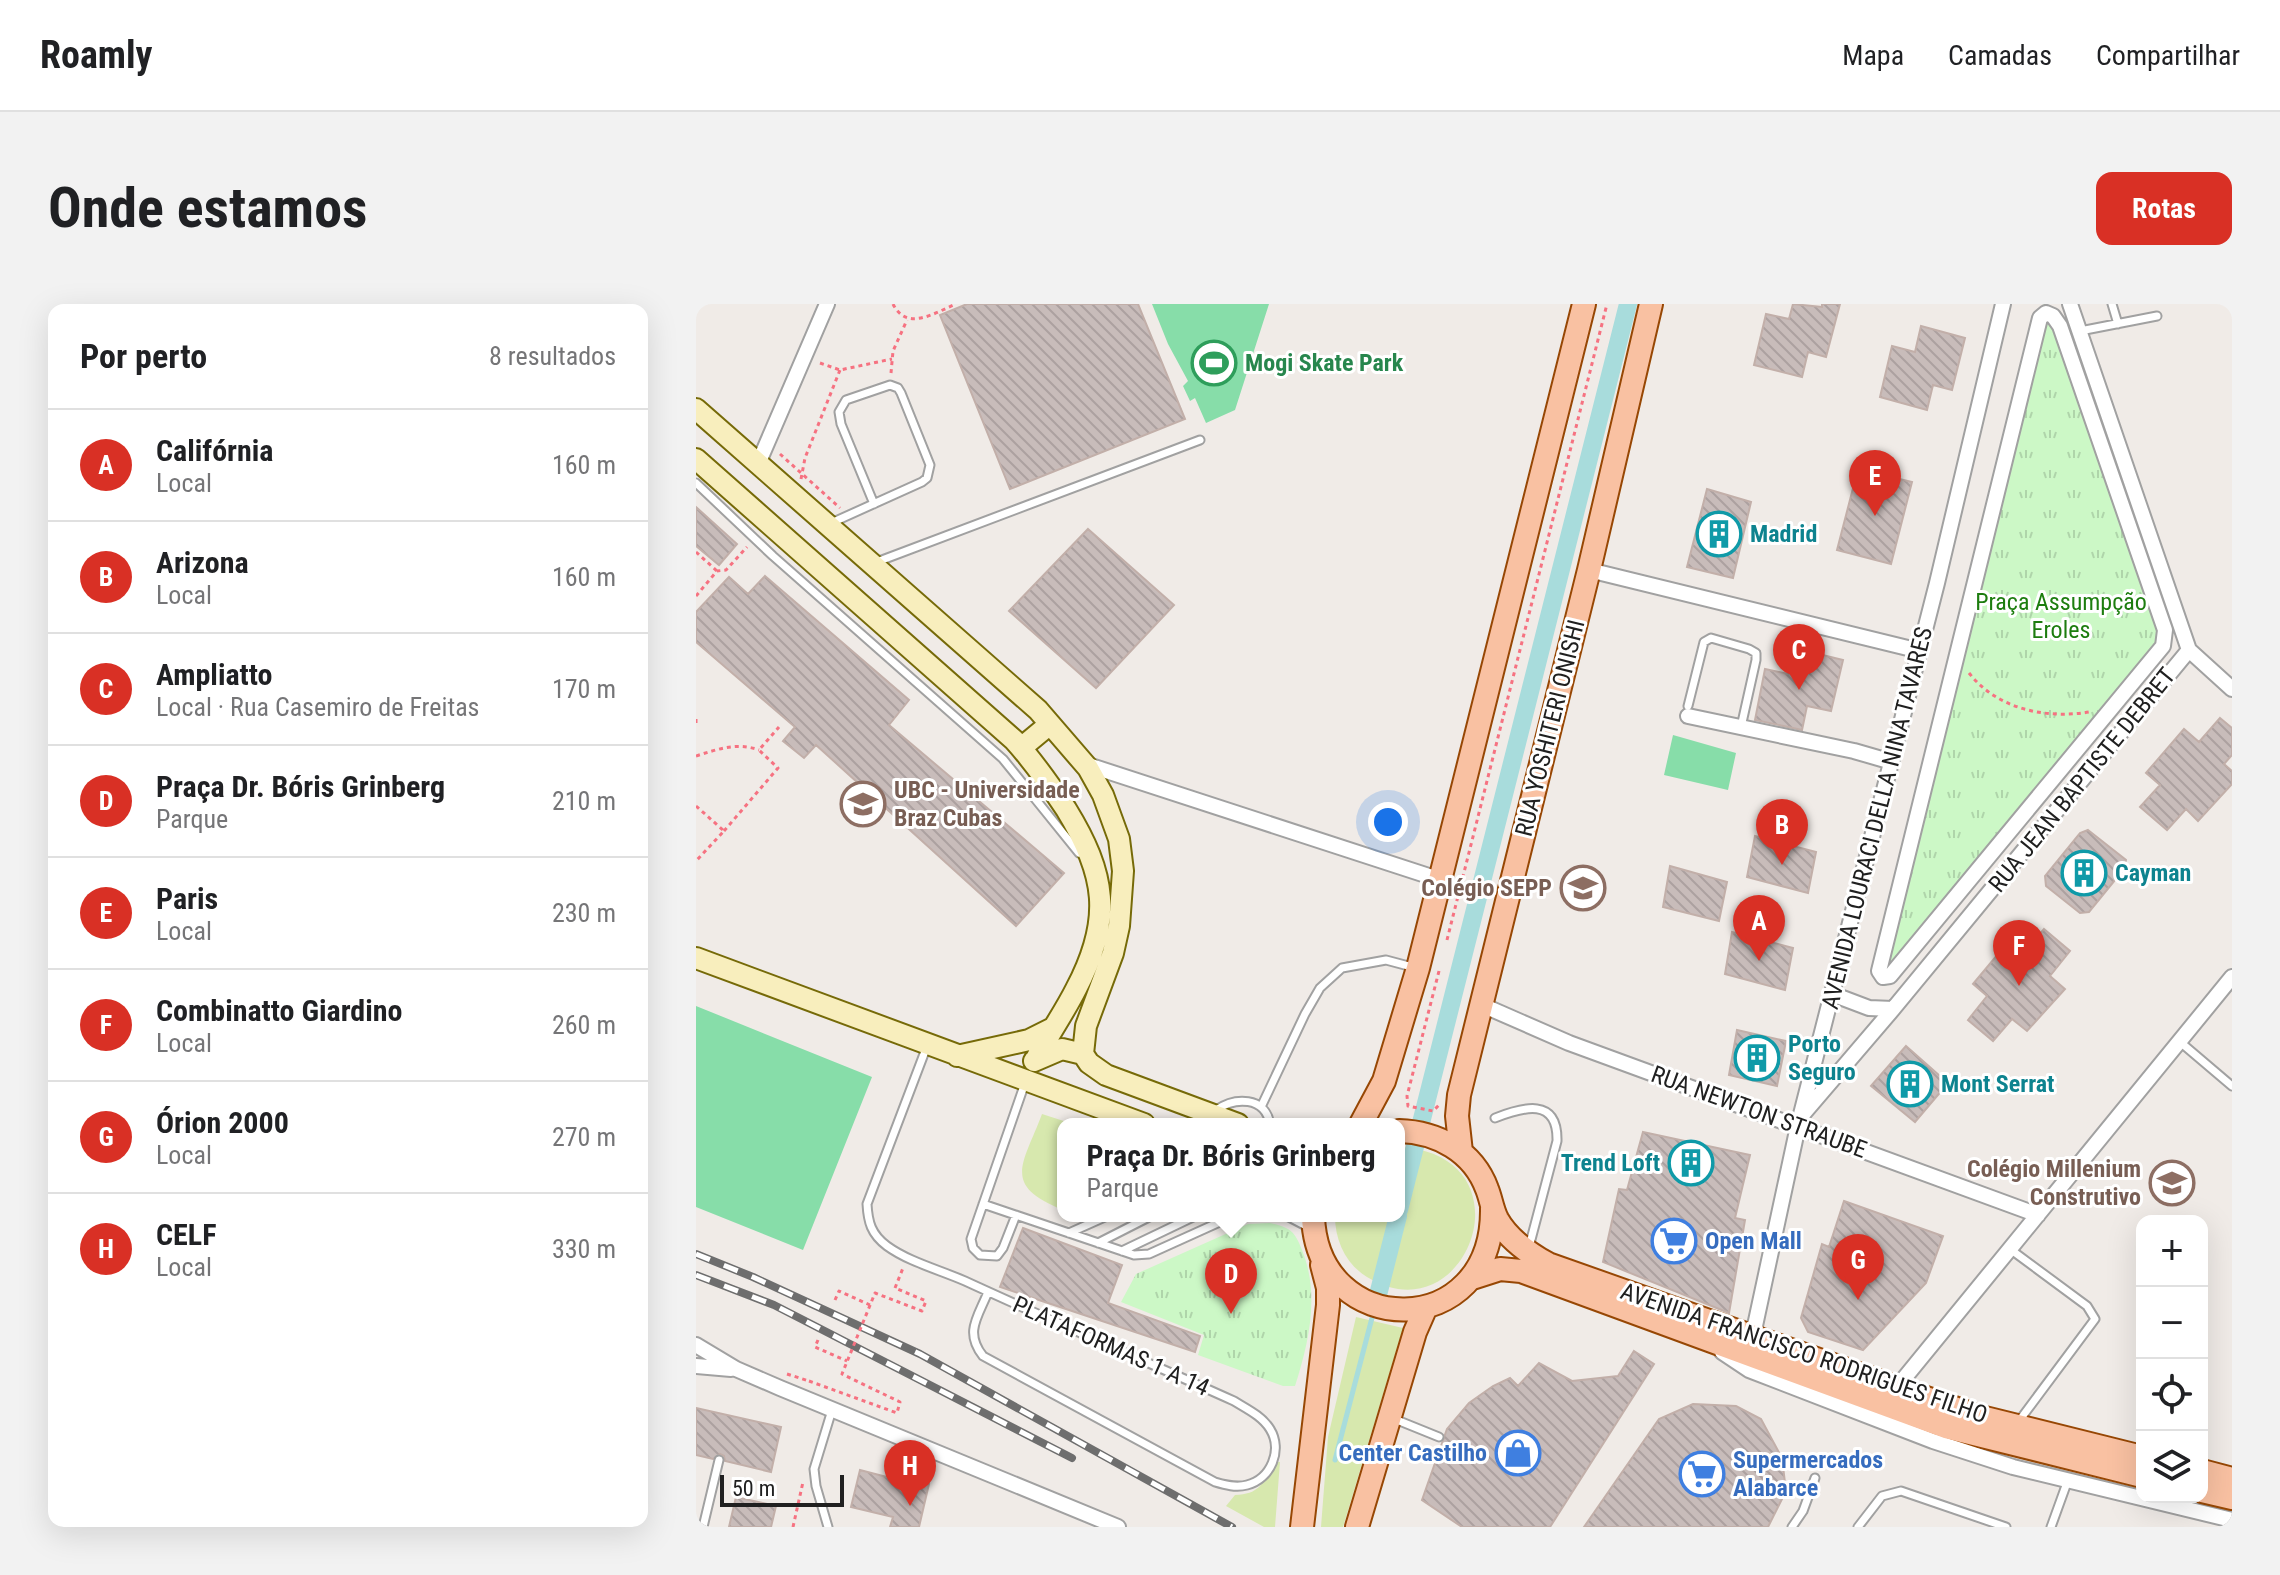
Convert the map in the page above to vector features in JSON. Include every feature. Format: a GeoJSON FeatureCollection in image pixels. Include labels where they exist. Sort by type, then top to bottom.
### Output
{"type":"FeatureCollection","features":[{"type":"Feature","properties":{"kind":"main road"},"geometry":{"type":"LineString","coordinates":[[1364,1118],[1384,1081],[1418,968],[1584,304]]}},
{"type":"Feature","properties":{"kind":"main road","name":"RUA YOSHITERI ONISHI"},"geometry":{"type":"LineString","coordinates":[[1461,1152],[1457,1116],[1459,1095],[1589,570],[1651,304]]}},
{"type":"Feature","properties":{"kind":"main road","name":"AVENIDA FRANCISCO RODRIGUES FILHO"},"geometry":{"type":"LineString","coordinates":[[1312,1225],[1324,1263],[1342,1286],[1367,1303],[1396,1310],[1426,1307],[1453,1295],[1472,1278],[1485,1257],[1492,1232],[1492,1207],[1487,1188],[1478,1171],[1461,1152],[1440,1138],[1405,1131]]}},
{"type":"Feature","properties":{"kind":"main road","name":"AVENIDA FRANCISCO RODRIGUES FILHO"},"geometry":{"type":"LineString","coordinates":[[1492,1207],[1509,1234],[1528,1253],[1548,1264],[1753,1335],[1982,1437],[2136,1475]]}},
{"type":"Feature","properties":{"kind":"main road"},"geometry":{"type":"LineString","coordinates":[[1302,1527],[1328,1305],[1328,1288],[1312,1225]]}},
{"type":"Feature","properties":{"kind":"main road","name":"AVENIDA FRANCISCO RODRIGUES FILHO"},"geometry":{"type":"LineString","coordinates":[[1472,1278],[1500,1269],[1521,1271],[1696,1335],[1890,1396],[2136,1456]]}},
{"type":"Feature","properties":{"kind":"main road"},"geometry":{"type":"LineString","coordinates":[[1357,1527],[1415,1332],[1426,1307]]}},
{"type":"Feature","properties":{"kind":"main road"},"geometry":{"type":"LineString","coordinates":[[2208,1473],[2232,1479]]}},
{"type":"Feature","properties":{"kind":"main road"},"geometry":{"type":"LineString","coordinates":[[2208,1492],[2232,1498]]}},
{"type":"Feature","properties":{"kind":"street"},"geometry":{"type":"LineString","coordinates":[[758,464],[827,304]]}},
{"type":"Feature","properties":{"kind":"street","name":"RUA JEAN BAPTISTE DEBRET"},"geometry":{"type":"LineString","coordinates":[[1800,1121],[2189,650],[2070,304]]}},
{"type":"Feature","properties":{"kind":"street","name":"AVENIDA LOURACI DELLA NINA TAVARES"},"geometry":{"type":"LineString","coordinates":[[1753,1335],[1800,1121],[1920,651],[2003,306]]}},
{"type":"Feature","properties":{"kind":"street"},"geometry":{"type":"LineString","coordinates":[[2046,313],[2053,316],[2060,326],[2165,630],[2163,646],[1890,976],[1883,977],[1879,971],[1958,649],[2040,318],[2046,313]]}},
{"type":"Feature","properties":{"kind":"street"},"geometry":{"type":"LineString","coordinates":[[696,409],[1044,717],[1085,764],[1103,795],[1119,839],[1123,871],[1122,904],[1113,953],[1086,1026],[1083,1054],[1089,1063],[1106,1075],[1221,1118]]}},
{"type":"Feature","properties":{"kind":"street"},"geometry":{"type":"LineString","coordinates":[[696,459],[1014,750],[1059,798],[1086,841],[1098,879],[1100,914],[1093,945],[1076,990],[1051,1029],[1025,1081]]}},
{"type":"Feature","properties":{"kind":"street"},"geometry":{"type":"LineString","coordinates":[[1589,570],[1920,651]]}},
{"type":"Feature","properties":{"kind":"street"},"geometry":{"type":"LineString","coordinates":[[2189,650],[2232,689]]}},
{"type":"Feature","properties":{"kind":"street"},"geometry":{"type":"LineString","coordinates":[[1688,711],[1741,727],[1892,762]]}},
{"type":"Feature","properties":{"kind":"street"},"geometry":{"type":"LineString","coordinates":[[1014,750],[1028,727],[1044,717]]}},
{"type":"Feature","properties":{"kind":"street"},"geometry":{"type":"LineString","coordinates":[[1085,764],[1441,880]]}},
{"type":"Feature","properties":{"kind":"street"},"geometry":{"type":"LineString","coordinates":[[696,958],[1127,1118]]}},
{"type":"Feature","properties":{"kind":"street"},"geometry":{"type":"LineString","coordinates":[[1890,1396],[2232,977]]}},
{"type":"Feature","properties":{"kind":"street"},"geometry":{"type":"LineString","coordinates":[[1832,994],[1869,1008],[1893,1009]]}},
{"type":"Feature","properties":{"kind":"street","name":"RUA NEWTON STRAUBE"},"geometry":{"type":"LineString","coordinates":[[1482,1005],[1569,1043],[1800,1121],[2038,1215]]}},
{"type":"Feature","properties":{"kind":"street"},"geometry":{"type":"LineString","coordinates":[[957,1056],[1029,1040],[1051,1029]]}},
{"type":"Feature","properties":{"kind":"street"},"geometry":{"type":"LineString","coordinates":[[1036,1059],[1062,1049],[1083,1054]]}},
{"type":"Feature","properties":{"kind":"street"},"geometry":{"type":"LineString","coordinates":[[1696,1335],[1749,1370],[1946,1446],[2013,1467],[2232,1520]]}},
{"type":"Feature","properties":{"kind":"street"},"geometry":{"type":"LineString","coordinates":[[696,1345],[736,1369],[1118,1527]]}},
{"type":"Feature","properties":{"kind":"street"},"geometry":{"type":"LineString","coordinates":[[696,1366],[736,1369]]}},
{"type":"Feature","properties":{"kind":"lane"},"geometry":{"type":"LineString","coordinates":[[2112,304],[2118,324]]}},
{"type":"Feature","properties":{"kind":"lane"},"geometry":{"type":"LineString","coordinates":[[2080,331],[2157,316]]}},
{"type":"Feature","properties":{"kind":"lane"},"geometry":{"type":"LineString","coordinates":[[827,525],[874,504],[922,482],[930,473],[930,465],[901,393],[890,385],[846,400],[839,412],[874,504]]}},
{"type":"Feature","properties":{"kind":"lane"},"geometry":{"type":"LineString","coordinates":[[872,564],[1200,440]]}},
{"type":"Feature","properties":{"kind":"lane"},"geometry":{"type":"LineString","coordinates":[[696,483],[773,556],[999,755]]}},
{"type":"Feature","properties":{"kind":"lane"},"geometry":{"type":"LineString","coordinates":[[1688,711],[1704,642],[1711,638],[1749,649],[1756,653],[1756,660],[1741,727]]}},
{"type":"Feature","properties":{"kind":"lane"},"geometry":{"type":"LineString","coordinates":[[999,755],[1014,750]]}},
{"type":"Feature","properties":{"kind":"lane"},"geometry":{"type":"LineString","coordinates":[[999,755],[1014,750]]}},
{"type":"Feature","properties":{"kind":"lane"},"geometry":{"type":"LineString","coordinates":[[1261,1107],[1320,988],[1342,968],[1386,960],[1418,968]]}},
{"type":"Feature","properties":{"kind":"lane"},"geometry":{"type":"LineString","coordinates":[[2179,1041],[2232,1086]]}},
{"type":"Feature","properties":{"kind":"lane","name":"PLATAFORMAS 1 A 14"},"geometry":{"type":"LineString","coordinates":[[927,1045],[867,1204],[868,1223],[875,1235],[887,1247],[908,1257],[988,1292],[1234,1401],[1269,1427],[1276,1444],[1276,1454],[1269,1469],[1247,1485],[1231,1486],[1215,1482],[983,1356],[973,1343],[973,1331],[988,1292]]}},
{"type":"Feature","properties":{"kind":"lane"},"geometry":{"type":"LineString","coordinates":[[1016,1215],[997,1256],[980,1255],[973,1248],[971,1239],[1025,1081]]}},
{"type":"Feature","properties":{"kind":"lane"},"geometry":{"type":"LineString","coordinates":[[1210,1114],[1233,1100],[1261,1107],[1269,1118]]}},
{"type":"Feature","properties":{"kind":"lane"},"geometry":{"type":"LineString","coordinates":[[1495,1118],[1517,1109],[1542,1109],[1557,1126],[1557,1141],[1528,1253]]}},
{"type":"Feature","properties":{"kind":"lane"},"geometry":{"type":"LineString","coordinates":[[983,1204],[1134,1255],[1149,1254],[1220,1222]]}},
{"type":"Feature","properties":{"kind":"lane"},"geometry":{"type":"LineString","coordinates":[[1069,1233],[1094,1222]]}},
{"type":"Feature","properties":{"kind":"lane"},"geometry":{"type":"LineString","coordinates":[[1098,1243],[1139,1222]]}},
{"type":"Feature","properties":{"kind":"lane"},"geometry":{"type":"LineString","coordinates":[[1122,1251],[1182,1222]]}},
{"type":"Feature","properties":{"kind":"lane"},"geometry":{"type":"LineString","coordinates":[[2010,1249],[2087,1306],[2095,1319],[2016,1426]]}},
{"type":"Feature","properties":{"kind":"lane"},"geometry":{"type":"LineString","coordinates":[[828,1527],[814,1469],[832,1410]]}},
{"type":"Feature","properties":{"kind":"lane"},"geometry":{"type":"LineString","coordinates":[[1390,1417],[1439,1437]]}},
{"type":"Feature","properties":{"kind":"lane"},"geometry":{"type":"LineString","coordinates":[[703,1527],[719,1460]]}},
{"type":"Feature","properties":{"kind":"lane"},"geometry":{"type":"LineString","coordinates":[[1792,1527],[1803,1511],[1815,1478]]}},
{"type":"Feature","properties":{"kind":"lane"},"geometry":{"type":"LineString","coordinates":[[2051,1527],[2068,1480]]}},
{"type":"Feature","properties":{"kind":"lane"},"geometry":{"type":"LineString","coordinates":[[1858,1527],[1882,1496],[1901,1491],[2006,1527]]}},
{"type":"Feature","properties":{"kind":"path"},"geometry":{"type":"LineString","coordinates":[[893,304],[897,313],[907,320],[919,319],[956,304]]}},
{"type":"Feature","properties":{"kind":"path"},"geometry":{"type":"LineString","coordinates":[[1446,944],[1607,304]]}},
{"type":"Feature","properties":{"kind":"path"},"geometry":{"type":"LineString","coordinates":[[890,385],[892,359],[907,320]]}},
{"type":"Feature","properties":{"kind":"path"},"geometry":{"type":"LineString","coordinates":[[805,358],[840,370],[892,359]]}},
{"type":"Feature","properties":{"kind":"path"},"geometry":{"type":"LineString","coordinates":[[797,499],[805,458],[840,370]]}},
{"type":"Feature","properties":{"kind":"path"},"geometry":{"type":"LineString","coordinates":[[768,444],[849,515]]}},
{"type":"Feature","properties":{"kind":"path"},"geometry":{"type":"LineString","coordinates":[[696,552],[717,571]]}},
{"type":"Feature","properties":{"kind":"path"},"geometry":{"type":"LineString","coordinates":[[696,596],[717,571],[726,570]]}},
{"type":"Feature","properties":{"kind":"path"},"geometry":{"type":"LineString","coordinates":[[1958,649],[1972,677],[2004,701],[2024,709],[2072,715],[2113,705]]}},
{"type":"Feature","properties":{"kind":"path"},"geometry":{"type":"LineString","coordinates":[[696,719],[696,725]]}},
{"type":"Feature","properties":{"kind":"path"},"geometry":{"type":"LineString","coordinates":[[759,750],[779,727]]}},
{"type":"Feature","properties":{"kind":"path"},"geometry":{"type":"LineString","coordinates":[[696,756],[725,747],[745,745],[759,750],[778,768],[696,861]]}},
{"type":"Feature","properties":{"kind":"path"},"geometry":{"type":"LineString","coordinates":[[696,806],[724,831]]}},
{"type":"Feature","properties":{"kind":"path"},"geometry":{"type":"LineString","coordinates":[[1441,1103],[1433,1111],[1408,1106],[1407,1096],[1442,959]]}},
{"type":"Feature","properties":{"kind":"path"},"geometry":{"type":"LineString","coordinates":[[809,1381],[897,1413],[900,1402],[842,1374],[875,1293],[922,1311],[926,1301],[895,1288],[908,1257]]}},
{"type":"Feature","properties":{"kind":"path"},"geometry":{"type":"LineString","coordinates":[[835,1300],[839,1291],[870,1305]]}},
{"type":"Feature","properties":{"kind":"path"},"geometry":{"type":"LineString","coordinates":[[818,1340],[815,1347],[847,1361]]}},
{"type":"Feature","properties":{"kind":"path"},"geometry":{"type":"LineString","coordinates":[[793,1527],[808,1459],[819,1454]]}},
{"type":"Feature","properties":{"kind":"green space","name":"Mogi Skate Park"},"geometry":{"type":"Polygon","coordinates":[[[1152,304],[1269,304],[1235,410],[1206,423],[1195,398],[1190,401],[1183,386],[1188,381],[1168,344],[1152,304]]]}},
{"type":"Feature","properties":{"kind":"green space","name":"Praça Assumpção Eroles"},"geometry":{"type":"Polygon","coordinates":[[[2044,304],[2054,309],[2168,645],[1886,986],[1877,984],[1871,968],[2036,311],[2044,304]]]}},
{"type":"Feature","properties":{"kind":"green space"},"geometry":{"type":"Polygon","coordinates":[[[1673,735],[1736,753],[1728,790],[1664,775],[1673,735]]]}},
{"type":"Feature","properties":{"kind":"green space"},"geometry":{"type":"Polygon","coordinates":[[[696,1006],[872,1077],[803,1250],[696,1207],[696,1006]]]}},
{"type":"Feature","properties":{"kind":"green space"},"geometry":{"type":"Polygon","coordinates":[[[1042,1114],[1057,1119],[1057,1207],[1031,1192],[1024,1182],[1024,1160],[1042,1114]]]}},
{"type":"Feature","properties":{"kind":"green space"},"geometry":{"type":"Polygon","coordinates":[[[1405,1148],[1441,1157],[1465,1179],[1475,1208],[1472,1238],[1457,1265],[1434,1284],[1403,1290],[1360,1272],[1348,1259],[1337,1234],[1336,1222],[1405,1222],[1405,1148]]]}},
{"type":"Feature","properties":{"kind":"green space"},"geometry":{"type":"Polygon","coordinates":[[[1270,1223],[1286,1228],[1295,1235],[1310,1284],[1308,1335],[1295,1386],[1283,1386],[1198,1355],[1204,1335],[1121,1302],[1136,1274],[1248,1224],[1270,1223]]]}},
{"type":"Feature","properties":{"kind":"green space"},"geometry":{"type":"Polygon","coordinates":[[[1356,1317],[1403,1328],[1343,1527],[1321,1527],[1328,1437],[1356,1317]]]}},
{"type":"Feature","properties":{"kind":"green space"},"geometry":{"type":"Polygon","coordinates":[[[1275,1462],[1280,1462],[1275,1527],[1264,1527],[1226,1506],[1235,1495],[1251,1492],[1260,1486],[1275,1462]]]}},
{"type":"Feature","properties":{"kind":"building"},"geometry":{"type":"Polygon","coordinates":[[[967,304],[1138,304],[1185,419],[1010,489],[940,315],[967,304]]]}},
{"type":"Feature","properties":{"kind":"building"},"geometry":{"type":"Polygon","coordinates":[[[1793,304],[1822,307],[1822,304],[1840,304],[1826,357],[1808,352],[1802,377],[1754,365],[1766,314],[1789,319],[1793,304]]]}},
{"type":"Feature","properties":{"kind":"building"},"geometry":{"type":"Polygon","coordinates":[[[1921,326],[1965,338],[1952,390],[1933,385],[1927,410],[1880,397],[1892,346],[1915,352],[1921,326]]]}},
{"type":"Feature","properties":{"kind":"building"},"geometry":{"type":"Polygon","coordinates":[[[1858,469],[1912,482],[1891,564],[1837,550],[1858,469]]]}},
{"type":"Feature","properties":{"kind":"building","name":"Madrid"},"geometry":{"type":"Polygon","coordinates":[[[1707,489],[1751,502],[1733,578],[1687,567],[1707,489]]]}},
{"type":"Feature","properties":{"kind":"building"},"geometry":{"type":"Polygon","coordinates":[[[696,507],[737,544],[719,565],[696,546],[696,507]]]}},
{"type":"Feature","properties":{"kind":"building"},"geometry":{"type":"Polygon","coordinates":[[[1088,529],[1174,605],[1096,688],[1009,611],[1088,529]]]}},
{"type":"Feature","properties":{"kind":"building"},"geometry":{"type":"Polygon","coordinates":[[[765,576],[909,700],[889,725],[1064,873],[1016,926],[816,745],[804,758],[783,741],[795,727],[696,642],[696,612],[729,577],[748,594],[765,576]]]}},
{"type":"Feature","properties":{"kind":"building"},"geometry":{"type":"Polygon","coordinates":[[[1794,648],[1843,660],[1831,711],[1807,706],[1802,730],[1755,720],[1765,669],[1788,674],[1794,648]]]}},
{"type":"Feature","properties":{"kind":"building"},"geometry":{"type":"Polygon","coordinates":[[[2220,718],[2232,728],[2232,755],[2224,764],[2232,771],[2232,784],[2198,821],[2186,809],[2167,830],[2140,807],[2160,785],[2146,773],[2184,729],[2199,742],[2220,718]]]}},
{"type":"Feature","properties":{"kind":"building","name":"Cayman"},"geometry":{"type":"Polygon","coordinates":[[[2088,830],[2126,860],[2124,869],[2089,912],[2080,913],[2046,886],[2045,876],[2080,833],[2088,830]]]}},
{"type":"Feature","properties":{"kind":"building"},"geometry":{"type":"Polygon","coordinates":[[[1755,836],[1816,852],[1808,893],[1747,877],[1755,836]]]}},
{"type":"Feature","properties":{"kind":"building"},"geometry":{"type":"Polygon","coordinates":[[[1670,866],[1727,882],[1719,921],[1663,907],[1670,866]]]}},
{"type":"Feature","properties":{"kind":"building"},"geometry":{"type":"Polygon","coordinates":[[[2044,929],[2070,951],[2050,976],[2065,989],[2027,1031],[2012,1019],[1993,1041],[1968,1020],[1987,996],[1973,984],[2009,941],[2024,953],[2044,929]]]}},
{"type":"Feature","properties":{"kind":"building"},"geometry":{"type":"Polygon","coordinates":[[[1732,932],[1793,948],[1785,990],[1725,974],[1732,932]]]}},
{"type":"Feature","properties":{"kind":"building","name":"Porto Seguro"},"geometry":{"type":"Polygon","coordinates":[[[1737,1030],[1786,1041],[1777,1086],[1729,1075],[1737,1030]]]}},
{"type":"Feature","properties":{"kind":"building","name":"Mont Serrat"},"geometry":{"type":"Polygon","coordinates":[[[1906,1046],[1948,1083],[1915,1122],[1871,1086],[1906,1046]]]}},
{"type":"Feature","properties":{"kind":"building","name":"Open Mall"},"geometry":{"type":"Polygon","coordinates":[[[1643,1132],[1750,1155],[1735,1218],[1745,1220],[1729,1313],[1603,1262],[1619,1189],[1627,1190],[1643,1132]]]}},
{"type":"Feature","properties":{"kind":"building"},"geometry":{"type":"Polygon","coordinates":[[[1844,1201],[1943,1236],[1926,1283],[1863,1350],[1808,1332],[1801,1318],[1822,1244],[1829,1247],[1844,1201]]]}},
{"type":"Feature","properties":{"kind":"building"},"geometry":{"type":"Polygon","coordinates":[[[1023,1228],[1122,1265],[1108,1303],[1200,1336],[1195,1352],[1000,1287],[1023,1228]]]}},
{"type":"Feature","properties":{"kind":"building","name":"Center Castilho"},"geometry":{"type":"Polygon","coordinates":[[[1634,1351],[1654,1364],[1550,1527],[1462,1527],[1422,1500],[1447,1429],[1469,1403],[1493,1386],[1510,1378],[1518,1386],[1539,1363],[1572,1381],[1618,1376],[1634,1351]]]}},
{"type":"Feature","properties":{"kind":"building","name":"Supermercados Alabarce"},"geometry":{"type":"Polygon","coordinates":[[[1693,1404],[1736,1406],[1761,1419],[1782,1458],[1786,1491],[1768,1527],[1584,1527],[1659,1419],[1693,1404]]]}},
{"type":"Feature","properties":{"kind":"building"},"geometry":{"type":"Polygon","coordinates":[[[696,1408],[781,1427],[771,1472],[725,1461],[720,1454],[713,1459],[696,1455],[696,1408]]]}},
{"type":"Feature","properties":{"kind":"building"},"geometry":{"type":"Polygon","coordinates":[[[860,1470],[902,1481],[903,1477],[929,1484],[919,1527],[890,1527],[893,1517],[851,1507],[860,1470]]]}},
{"type":"Feature","properties":{"kind":"building"},"geometry":{"type":"Polygon","coordinates":[[[736,1497],[776,1506],[771,1527],[729,1527],[736,1497]]]}},
{"type":"Feature","properties":{"kind":"waterway"},"geometry":{"type":"LineString","coordinates":[[1405,1186],[1628,304]]}},
{"type":"Feature","properties":{"kind":"waterway"},"geometry":{"type":"LineString","coordinates":[[1378,1295],[1396,1222]]}},
{"type":"Feature","properties":{"kind":"waterway"},"geometry":{"type":"LineString","coordinates":[[1335,1460],[1373,1314]]}},
{"type":"Feature","properties":{"kind":"railway"},"geometry":{"type":"LineString","coordinates":[[696,1254],[920,1354],[1232,1527]]}},
{"type":"Feature","properties":{"kind":"railway"},"geometry":{"type":"LineString","coordinates":[[696,1275],[774,1305],[1072,1458]]}},
{"type":"Feature","properties":{"kind":"place","name":"Mogi Skate Park"},"geometry":{"type":"Point","coordinates":[1214,363]}},
{"type":"Feature","properties":{"kind":"place","name":"Paris"},"geometry":{"type":"Point","coordinates":[1875,516]}},
{"type":"Feature","properties":{"kind":"place","name":"Madrid"},"geometry":{"type":"Point","coordinates":[1719,534]}},
{"type":"Feature","properties":{"kind":"place","name":"Ampliatto"},"geometry":{"type":"Point","coordinates":[1799,690]}},
{"type":"Feature","properties":{"kind":"place","name":"UBC - Universidade Braz Cubas"},"geometry":{"type":"Point","coordinates":[863,804]}},
{"type":"Feature","properties":{"kind":"place","name":"Arizona"},"geometry":{"type":"Point","coordinates":[1782,865]}},
{"type":"Feature","properties":{"kind":"place","name":"Cayman"},"geometry":{"type":"Point","coordinates":[2084,873]}},
{"type":"Feature","properties":{"kind":"place","name":"Colégio SEPP"},"geometry":{"type":"Point","coordinates":[1583,888]}},
{"type":"Feature","properties":{"kind":"place","name":"Califórnia"},"geometry":{"type":"Point","coordinates":[1759,961]}},
{"type":"Feature","properties":{"kind":"place","name":"Combinatto Giardino"},"geometry":{"type":"Point","coordinates":[2019,986]}},
{"type":"Feature","properties":{"kind":"place","name":"Porto Seguro"},"geometry":{"type":"Point","coordinates":[1757,1058]}},
{"type":"Feature","properties":{"kind":"place","name":"Mont Serrat"},"geometry":{"type":"Point","coordinates":[1910,1084]}},
{"type":"Feature","properties":{"kind":"place","name":"Trend Loft"},"geometry":{"type":"Point","coordinates":[1691,1163]}},
{"type":"Feature","properties":{"kind":"place","name":"Colégio Millenium Construtivo"},"geometry":{"type":"Point","coordinates":[2172,1183]}},
{"type":"Feature","properties":{"kind":"place","name":"Open Mall"},"geometry":{"type":"Point","coordinates":[1674,1241]}},
{"type":"Feature","properties":{"kind":"place","name":"Órion 2000"},"geometry":{"type":"Point","coordinates":[1858,1300]}},
{"type":"Feature","properties":{"kind":"place","name":"Praça Dr. Bóris Grinberg"},"geometry":{"type":"Point","coordinates":[1231,1314]}},
{"type":"Feature","properties":{"kind":"place","name":"Center Castilho"},"geometry":{"type":"Point","coordinates":[1518,1453]}},
{"type":"Feature","properties":{"kind":"place","name":"Supermercados Alabarce"},"geometry":{"type":"Point","coordinates":[1702,1474]}},
{"type":"Feature","properties":{"kind":"place","name":"CELF"},"geometry":{"type":"Point","coordinates":[910,1506]}}]}
